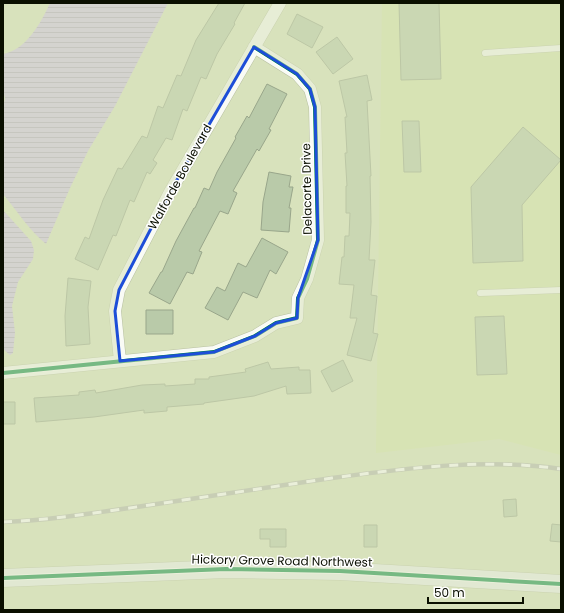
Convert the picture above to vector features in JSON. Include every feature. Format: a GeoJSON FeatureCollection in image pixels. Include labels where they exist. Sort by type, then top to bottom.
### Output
{"type":"FeatureCollection","features":[{"type":"Feature","properties":{"kind":"street","name":"Walforde Boulevard"},"geometry":{"type":"LineString","coordinates":[[120,361],[115,311],[119,290],[170,192],[280,3]]}},
{"type":"Feature","properties":{"kind":"street","name":"Delacorte Drive"},"geometry":{"type":"LineString","coordinates":[[3,373],[214,352],[255,336],[276,323],[297,318],[298,298],[307,279],[318,240],[315,107],[310,89],[296,74],[254,47]]}},
{"type":"Feature","properties":{"kind":"street","name":"Hickory Grove Road Northwest"},"geometry":{"type":"LineString","coordinates":[[3,578],[226,569],[340,571],[561,584]]}},
{"type":"Feature","properties":{"kind":"lane"},"geometry":{"type":"LineString","coordinates":[[484,53],[561,48]]}},
{"type":"Feature","properties":{"kind":"lane"},"geometry":{"type":"LineString","coordinates":[[480,293],[561,290]]}},
{"type":"Feature","properties":{"kind":"highlighted area"},"geometry":{"type":"Polygon","coordinates":[[[254,47],[297,74],[310,89],[315,107],[318,240],[298,298],[297,318],[276,323],[255,336],[214,352],[120,361],[115,311],[119,290],[170,192],[254,47]]]}},
{"type":"Feature","properties":{"kind":"shaded area"},"geometry":{"type":"Polygon","coordinates":[[[50,3],[168,3],[115,106],[88,151],[46,244],[29,227],[3,194],[3,105],[5,99],[3,89],[3,54],[19,47],[26,41],[37,27],[50,3]]]}},
{"type":"Feature","properties":{"kind":"shaded area"},"geometry":{"type":"Polygon","coordinates":[[[382,3],[561,3],[561,455],[499,439],[376,453],[382,3]]]}},
{"type":"Feature","properties":{"kind":"shaded area"},"geometry":{"type":"Polygon","coordinates":[[[3,210],[31,241],[34,250],[33,259],[18,282],[12,306],[15,333],[13,353],[10,355],[3,349],[3,210]]]}},
{"type":"Feature","properties":{"kind":"building"},"geometry":{"type":"Polygon","coordinates":[[[219,3],[245,3],[234,23],[235,24],[217,54],[206,79],[201,77],[187,111],[183,109],[172,140],[166,138],[153,160],[157,163],[150,174],[147,172],[134,202],[130,200],[116,236],[113,235],[98,270],[75,259],[85,237],[89,239],[103,200],[118,168],[122,169],[142,136],[147,138],[158,106],[163,108],[177,75],[181,76],[196,40],[219,3]]]}},
{"type":"Feature","properties":{"kind":"building"},"geometry":{"type":"Polygon","coordinates":[[[399,3],[439,3],[441,79],[401,80],[399,3]]]}},
{"type":"Feature","properties":{"kind":"building"},"geometry":{"type":"Polygon","coordinates":[[[297,14],[323,27],[312,48],[287,34],[297,14]]]}},
{"type":"Feature","properties":{"kind":"building"},"geometry":{"type":"Polygon","coordinates":[[[337,37],[353,59],[333,74],[316,52],[337,37]]]}},
{"type":"Feature","properties":{"kind":"building"},"geometry":{"type":"Polygon","coordinates":[[[367,75],[372,100],[367,101],[371,176],[369,260],[375,260],[371,295],[377,296],[373,333],[378,334],[371,361],[347,355],[357,318],[350,318],[354,285],[339,284],[342,257],[344,257],[345,236],[349,236],[350,213],[346,213],[347,186],[345,153],[347,153],[345,117],[347,117],[339,81],[367,75]]]}},
{"type":"Feature","properties":{"kind":"building"},"geometry":{"type":"Polygon","coordinates":[[[267,84],[287,94],[269,129],[271,130],[259,151],[257,149],[233,191],[237,193],[228,214],[220,211],[199,251],[202,252],[193,274],[187,272],[170,304],[149,293],[162,272],[176,241],[195,208],[204,188],[209,190],[236,138],[235,137],[247,116],[249,118],[267,84]]]}},
{"type":"Feature","properties":{"kind":"building"},"geometry":{"type":"Polygon","coordinates":[[[402,121],[419,121],[421,172],[404,172],[402,121]]]}},
{"type":"Feature","properties":{"kind":"building"},"geometry":{"type":"Polygon","coordinates":[[[523,127],[561,160],[522,205],[523,261],[473,263],[471,187],[523,127]]]}},
{"type":"Feature","properties":{"kind":"building"},"geometry":{"type":"Polygon","coordinates":[[[269,172],[291,176],[289,187],[293,187],[289,208],[291,208],[289,232],[261,230],[263,202],[269,172]]]}},
{"type":"Feature","properties":{"kind":"building"},"geometry":{"type":"Polygon","coordinates":[[[262,238],[288,252],[276,274],[270,270],[257,298],[243,292],[228,320],[205,308],[217,287],[225,291],[238,263],[246,267],[262,238]]]}},
{"type":"Feature","properties":{"kind":"building"},"geometry":{"type":"Polygon","coordinates":[[[68,278],[91,281],[88,307],[90,344],[66,346],[65,316],[68,278]]]}},
{"type":"Feature","properties":{"kind":"building"},"geometry":{"type":"Polygon","coordinates":[[[146,310],[173,310],[173,334],[146,334],[146,310]]]}},
{"type":"Feature","properties":{"kind":"building"},"geometry":{"type":"Polygon","coordinates":[[[504,316],[507,374],[477,375],[475,317],[504,316]]]}},
{"type":"Feature","properties":{"kind":"building"},"geometry":{"type":"Polygon","coordinates":[[[343,360],[353,381],[332,392],[321,371],[343,360]]]}},
{"type":"Feature","properties":{"kind":"building"},"geometry":{"type":"Polygon","coordinates":[[[268,362],[271,369],[299,367],[299,370],[310,370],[311,393],[287,394],[286,386],[254,396],[204,404],[167,407],[167,411],[144,413],[144,410],[94,417],[36,422],[34,398],[79,395],[79,392],[95,390],[96,393],[142,385],[165,384],[165,386],[195,384],[195,379],[209,379],[209,377],[246,372],[245,369],[268,362]]]}},
{"type":"Feature","properties":{"kind":"building"},"geometry":{"type":"Polygon","coordinates":[[[3,402],[15,402],[15,424],[3,424],[3,402]]]}},
{"type":"Feature","properties":{"kind":"building"},"geometry":{"type":"Polygon","coordinates":[[[516,499],[517,516],[504,517],[503,500],[516,499]]]}},
{"type":"Feature","properties":{"kind":"building"},"geometry":{"type":"Polygon","coordinates":[[[552,524],[561,525],[561,542],[550,541],[552,524]]]}},
{"type":"Feature","properties":{"kind":"building"},"geometry":{"type":"Polygon","coordinates":[[[364,525],[377,525],[377,547],[364,547],[364,525]]]}},
{"type":"Feature","properties":{"kind":"building"},"geometry":{"type":"Polygon","coordinates":[[[260,529],[286,529],[286,547],[270,547],[270,539],[260,539],[260,529]]]}},
{"type":"Feature","properties":{"kind":"railway"},"geometry":{"type":"LineString","coordinates":[[3,522],[76,515],[332,478],[418,468],[475,464],[504,464],[561,469]]}},
{"type":"Feature","properties":{"kind":"cycle path"},"geometry":{"type":"LineString","coordinates":[[3,373],[214,352],[255,336],[276,323],[297,318],[298,298],[307,279],[318,240],[315,107],[310,89],[297,74],[254,47]]}},
{"type":"Feature","properties":{"kind":"cycle path"},"geometry":{"type":"LineString","coordinates":[[3,578],[226,569],[340,571],[561,584]]}}]}
